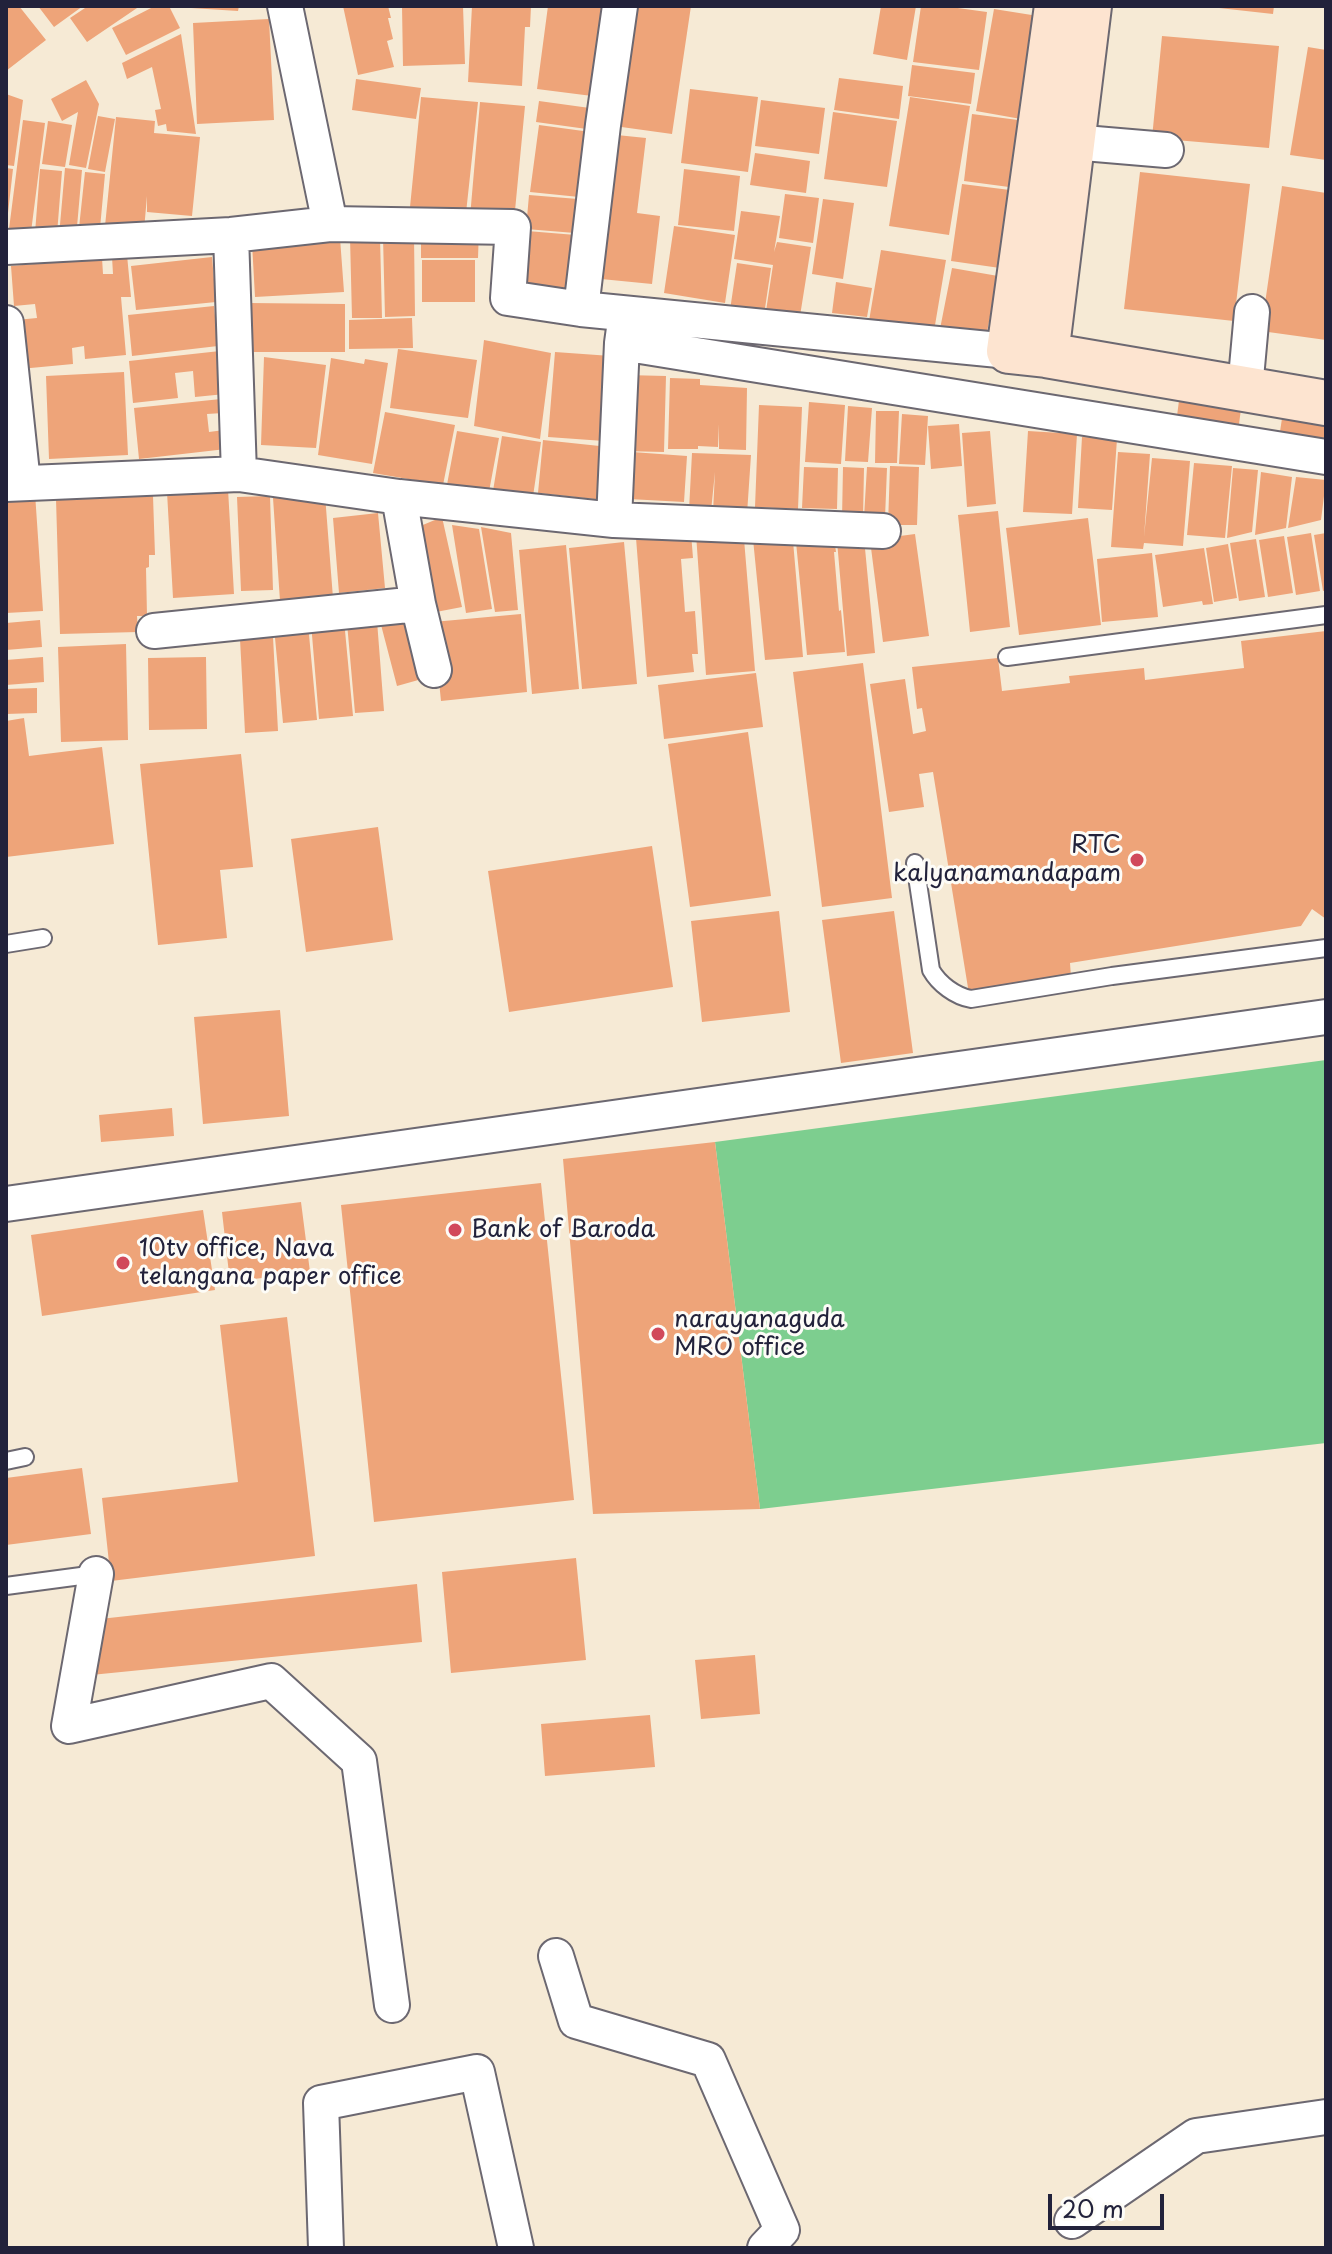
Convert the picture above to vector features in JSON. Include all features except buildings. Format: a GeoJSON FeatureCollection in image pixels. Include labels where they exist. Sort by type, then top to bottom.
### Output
{"type":"FeatureCollection","features":[{"type":"Feature","properties":{"kind":"street"},"geometry":{"type":"LineString","coordinates":[[285,6],[330,224]]}},
{"type":"Feature","properties":{"kind":"street"},"geometry":{"type":"LineString","coordinates":[[581,309],[620,6]]}},
{"type":"Feature","properties":{"kind":"street"},"geometry":{"type":"LineString","coordinates":[[1027,353],[1072,142],[1074,7]]}},
{"type":"Feature","properties":{"kind":"street"},"geometry":{"type":"LineString","coordinates":[[1027,353],[1074,7]]}},
{"type":"Feature","properties":{"kind":"street"},"geometry":{"type":"LineString","coordinates":[[1072,142],[1166,150]]}},
{"type":"Feature","properties":{"kind":"street"},"geometry":{"type":"LineString","coordinates":[[6,247],[231,235],[330,224],[513,227],[508,298],[581,309],[624,328],[1326,457]]}},
{"type":"Feature","properties":{"kind":"street"},"geometry":{"type":"LineString","coordinates":[[231,235],[239,474]]}},
{"type":"Feature","properties":{"kind":"street"},"geometry":{"type":"LineString","coordinates":[[1245,389],[1252,312]]}},
{"type":"Feature","properties":{"kind":"street"},"geometry":{"type":"LineString","coordinates":[[6,323],[14,484],[239,474],[399,497],[614,520],[883,531]]}},
{"type":"Feature","properties":{"kind":"street"},"geometry":{"type":"LineString","coordinates":[[624,328],[1027,353],[1326,403]]}},
{"type":"Feature","properties":{"kind":"street"},"geometry":{"type":"LineString","coordinates":[[614,520],[624,328]]}},
{"type":"Feature","properties":{"kind":"street"},"geometry":{"type":"LineString","coordinates":[[399,497],[418,604],[434,670]]}},
{"type":"Feature","properties":{"kind":"street"},"geometry":{"type":"LineString","coordinates":[[154,631],[418,604]]}},
{"type":"Feature","properties":{"kind":"street"},"geometry":{"type":"LineString","coordinates":[[6,1204],[1326,1017]]}},
{"type":"Feature","properties":{"kind":"street"},"geometry":{"type":"LineString","coordinates":[[96,1574],[69,1726],[271,1681],[359,1761],[392,2005]]}},
{"type":"Feature","properties":{"kind":"street"},"geometry":{"type":"LineString","coordinates":[[556,1956],[576,2021],[708,2060],[782,2230],[765,2248]]}},
{"type":"Feature","properties":{"kind":"street"},"geometry":{"type":"LineString","coordinates":[[326,2248],[321,2103],[477,2072],[516,2248]]}},
{"type":"Feature","properties":{"kind":"street"},"geometry":{"type":"LineString","coordinates":[[1072,2221],[1196,2136],[1326,2117]]}},
{"type":"Feature","properties":{"kind":"lane"},"geometry":{"type":"LineString","coordinates":[[1007,657],[1326,615]]}},
{"type":"Feature","properties":{"kind":"lane"},"geometry":{"type":"LineString","coordinates":[[915,863],[931,970],[936,978],[963,997],[971,999],[1112,976],[1326,948]]}},
{"type":"Feature","properties":{"kind":"lane"},"geometry":{"type":"LineString","coordinates":[[6,944],[43,938]]}},
{"type":"Feature","properties":{"kind":"lane"},"geometry":{"type":"LineString","coordinates":[[6,1461],[25,1457]]}},
{"type":"Feature","properties":{"kind":"lane"},"geometry":{"type":"LineString","coordinates":[[6,1586],[96,1574]]}},
{"type":"Feature","properties":{"kind":"green space"},"geometry":{"type":"Polygon","coordinates":[[[1326,1060],[1326,1443],[760,1509],[715,1142],[1326,1060]]]}},
{"type":"Feature","properties":{"kind":"place","name":"RTC kalyanamandapam"},"geometry":{"type":"Point","coordinates":[1137,860]}},
{"type":"Feature","properties":{"kind":"place","name":"Bank of Baroda"},"geometry":{"type":"Point","coordinates":[455,1230]}},
{"type":"Feature","properties":{"kind":"place","name":"10tv office, Nava telangana paper office"},"geometry":{"type":"Point","coordinates":[123,1263]}},
{"type":"Feature","properties":{"kind":"place","name":"narayanaguda MRO office"},"geometry":{"type":"Point","coordinates":[658,1334]}}]}
